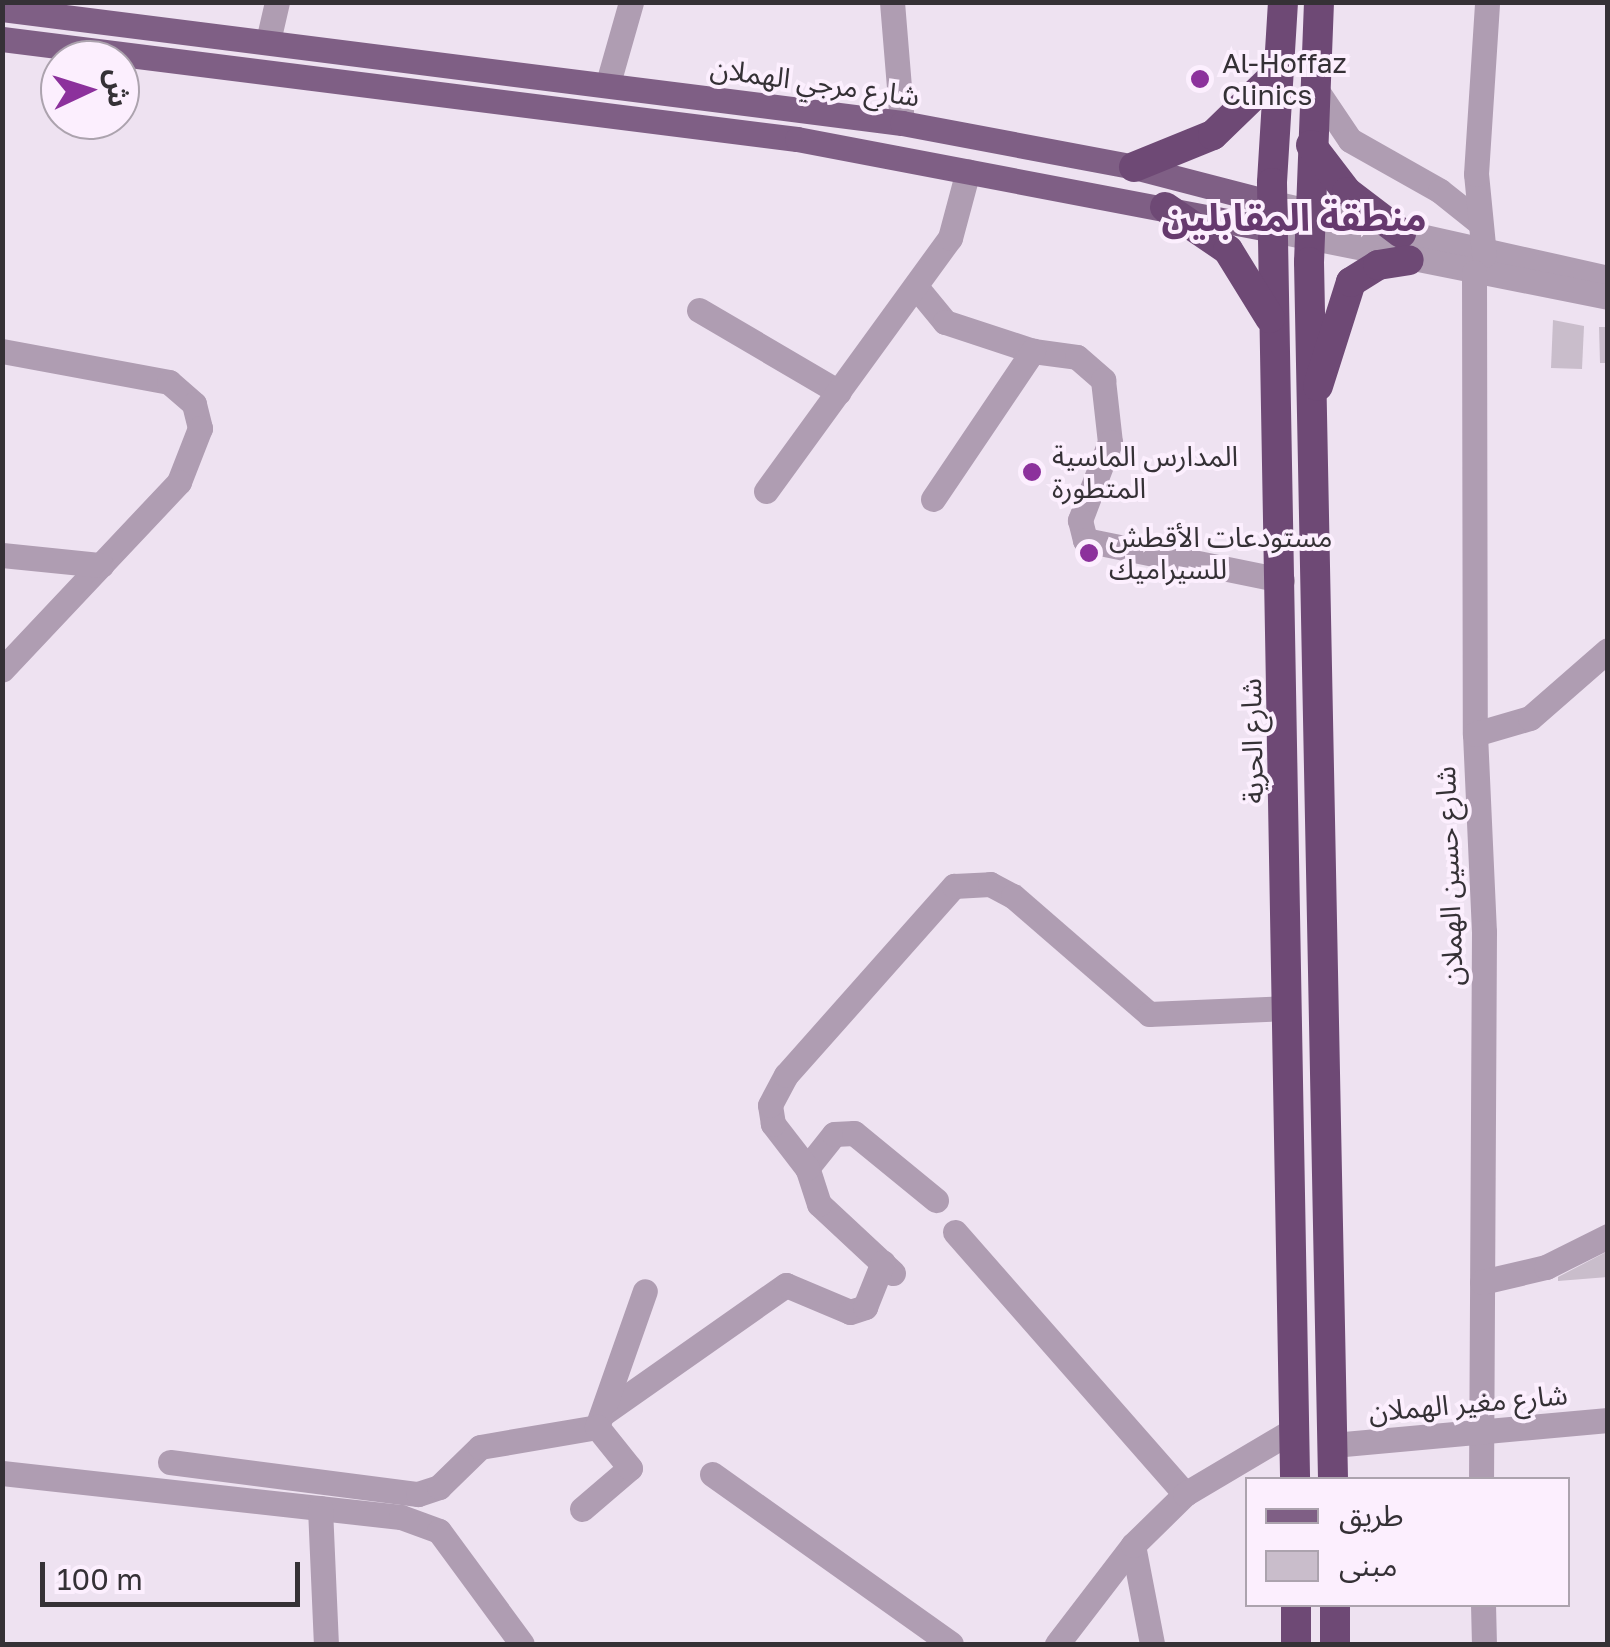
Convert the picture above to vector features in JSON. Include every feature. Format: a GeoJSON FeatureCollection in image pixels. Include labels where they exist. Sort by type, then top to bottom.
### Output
{"type":"FeatureCollection","features":[{"type":"Feature","properties":{"kind":"highway","name":"شارع الحرية"},"geometry":{"type":"LineString","coordinates":[[1283,2],[1273,216],[1295,1477]]}},
{"type":"Feature","properties":{"kind":"highway"},"geometry":{"type":"LineString","coordinates":[[1318,2],[1309,226],[1333,1477]]}},
{"type":"Feature","properties":{"kind":"highway"},"geometry":{"type":"LineString","coordinates":[[1134,168],[1214,135],[1277,73]]}},
{"type":"Feature","properties":{"kind":"highway"},"geometry":{"type":"LineString","coordinates":[[1311,146],[1347,192],[1405,246],[1352,282],[1328,366],[1312,398]]}},
{"type":"Feature","properties":{"kind":"highway"},"geometry":{"type":"LineString","coordinates":[[1165,207],[1228,250],[1248,273],[1275,328]]}},
{"type":"Feature","properties":{"kind":"highway"},"geometry":{"type":"LineString","coordinates":[[1296,1607],[1296,1644]]}},
{"type":"Feature","properties":{"kind":"highway"},"geometry":{"type":"LineString","coordinates":[[1335,1607],[1335,1644]]}},
{"type":"Feature","properties":{"kind":"main road","name":"شارع مرجي الهملان"},"geometry":{"type":"LineString","coordinates":[[2,9],[902,123],[1134,168],[1273,216]]}},
{"type":"Feature","properties":{"kind":"main road","name":"شارع مرجي الهملان"},"geometry":{"type":"LineString","coordinates":[[2,38],[797,138],[1165,207],[1273,216]]}},
{"type":"Feature","properties":{"kind":"street"},"geometry":{"type":"LineString","coordinates":[[268,41],[277,2]]}},
{"type":"Feature","properties":{"kind":"street"},"geometry":{"type":"LineString","coordinates":[[608,83],[631,2]]}},
{"type":"Feature","properties":{"kind":"street","name":"شارع حسين الهملان"},"geometry":{"type":"LineString","coordinates":[[1481,1477],[1484,932],[1475,734],[1479,222],[1488,2]]}},
{"type":"Feature","properties":{"kind":"street"},"geometry":{"type":"LineString","coordinates":[[890,3],[902,123]]}},
{"type":"Feature","properties":{"kind":"street"},"geometry":{"type":"LineString","coordinates":[[1312,83],[1350,140],[1440,190],[1479,222]]}},
{"type":"Feature","properties":{"kind":"street"},"geometry":{"type":"LineString","coordinates":[[766,491],[950,238],[968,171]]}},
{"type":"Feature","properties":{"kind":"street","name":"شارع مرجي الهملان"},"geometry":{"type":"LineString","coordinates":[[1273,216],[1608,297]]}},
{"type":"Feature","properties":{"kind":"street","name":"شارع مرجي الهملان"},"geometry":{"type":"LineString","coordinates":[[1479,263],[1608,278]]}},
{"type":"Feature","properties":{"kind":"street"},"geometry":{"type":"LineString","coordinates":[[917,288],[945,322],[1033,351],[1077,357],[1104,380],[1110,442],[1080,520],[1085,540],[1282,580]]}},
{"type":"Feature","properties":{"kind":"street"},"geometry":{"type":"LineString","coordinates":[[699,310],[839,392]]}},
{"type":"Feature","properties":{"kind":"street"},"geometry":{"type":"LineString","coordinates":[[2,351],[143,374],[169,382],[194,404],[200,428],[192,462],[2,670]]}},
{"type":"Feature","properties":{"kind":"street"},"geometry":{"type":"LineString","coordinates":[[933,498],[1033,351]]}},
{"type":"Feature","properties":{"kind":"street"},"geometry":{"type":"LineString","coordinates":[[2,555],[101,565]]}},
{"type":"Feature","properties":{"kind":"street"},"geometry":{"type":"LineString","coordinates":[[1475,734],[1530,718],[1608,650]]}},
{"type":"Feature","properties":{"kind":"street"},"geometry":{"type":"LineString","coordinates":[[170,1462],[418,1494],[439,1487],[480,1447],[601,1419],[786,1285],[850,1312],[865,1307],[888,1268],[820,1204],[807,1168],[772,1124],[776,1087],[954,886],[990,884],[1013,896],[1143,1012],[1288,1008]]}},
{"type":"Feature","properties":{"kind":"street"},"geometry":{"type":"LineString","coordinates":[[807,1168],[834,1134],[854,1133],[936,1200]]}},
{"type":"Feature","properties":{"kind":"street"},"geometry":{"type":"LineString","coordinates":[[955,1232],[1185,1494]]}},
{"type":"Feature","properties":{"kind":"street"},"geometry":{"type":"LineString","coordinates":[[1482,1282],[1546,1267],[1608,1236]]}},
{"type":"Feature","properties":{"kind":"street"},"geometry":{"type":"LineString","coordinates":[[582,1509],[630,1468],[601,1419],[645,1291]]}},
{"type":"Feature","properties":{"kind":"street","name":"شارع مغير الهملان"},"geometry":{"type":"LineString","coordinates":[[1333,1445],[1608,1420]]}},
{"type":"Feature","properties":{"kind":"street"},"geometry":{"type":"LineString","coordinates":[[1057,1644],[1132,1544],[1185,1494],[1295,1430]]}},
{"type":"Feature","properties":{"kind":"street"},"geometry":{"type":"LineString","coordinates":[[2,1473],[401,1517],[439,1531],[522,1644]]}},
{"type":"Feature","properties":{"kind":"street"},"geometry":{"type":"LineString","coordinates":[[712,1474],[864,1589],[952,1644]]}},
{"type":"Feature","properties":{"kind":"street"},"geometry":{"type":"LineString","coordinates":[[320,1508],[326,1644]]}},
{"type":"Feature","properties":{"kind":"street"},"geometry":{"type":"LineString","coordinates":[[1132,1544],[1143,1570],[1152,1644]]}},
{"type":"Feature","properties":{"kind":"street"},"geometry":{"type":"LineString","coordinates":[[1484,1607],[1484,1644]]}},
{"type":"Feature","properties":{"kind":"building"},"geometry":{"type":"Polygon","coordinates":[[[1553,320],[1584,326],[1582,369],[1551,368],[1553,320]]]}},
{"type":"Feature","properties":{"kind":"building"},"geometry":{"type":"Polygon","coordinates":[[[1599,327],[1608,327],[1608,363],[1600,363],[1599,327]]]}},
{"type":"Feature","properties":{"kind":"building"},"geometry":{"type":"Polygon","coordinates":[[[1608,1251],[1608,1277],[1558,1281],[1558,1277],[1608,1251]]]}},
{"type":"Feature","properties":{"kind":"place","name":"Al-Hoffaz Clinics"},"geometry":{"type":"Point","coordinates":[1200,79]}},
{"type":"Feature","properties":{"kind":"place","name":"المدارس الماسية المتطورة"},"geometry":{"type":"Point","coordinates":[1032,472]}},
{"type":"Feature","properties":{"kind":"place","name":"مستودعات الأقطش للسيراميك"},"geometry":{"type":"Point","coordinates":[1089,553]}},
{"type":"Feature","properties":{"kind":"district","name":"منطقة المقابلين"},"geometry":{"type":"Point","coordinates":[1294,217]}}]}
